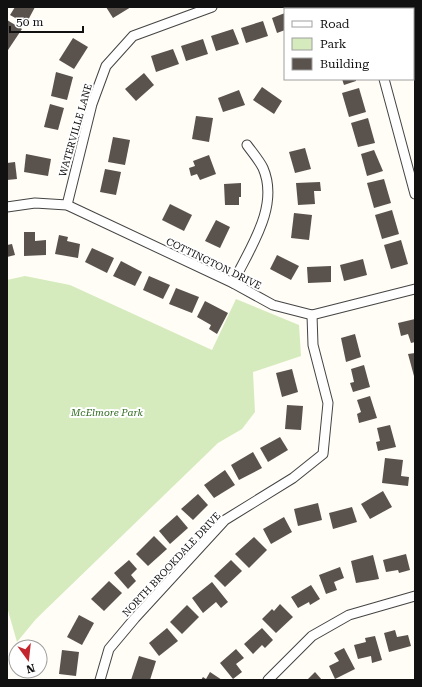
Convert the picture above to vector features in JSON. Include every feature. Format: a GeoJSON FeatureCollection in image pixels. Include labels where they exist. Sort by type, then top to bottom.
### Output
{"type":"FeatureCollection","features":[{"type":"Feature","properties":{"kind":"street","name":"WATERVILLE LANE"},"geometry":{"type":"LineString","coordinates":[[67,205],[92,104],[106,66],[133,36],[212,7]]}},
{"type":"Feature","properties":{"kind":"street"},"geometry":{"type":"LineString","coordinates":[[384,80],[415,194]]}},
{"type":"Feature","properties":{"kind":"street"},"geometry":{"type":"LineString","coordinates":[[232,283],[263,219],[269,197],[263,168],[247,145]]}},
{"type":"Feature","properties":{"kind":"street","name":"COTTINGTON DRIVE"},"geometry":{"type":"LineString","coordinates":[[7,207],[35,203],[67,205],[232,283],[272,305],[312,315],[415,289]]}},
{"type":"Feature","properties":{"kind":"street","name":"NORTH BROOKDALE DRIVE"},"geometry":{"type":"LineString","coordinates":[[100,680],[109,650],[135,618],[225,520],[293,478],[324,454],[328,403],[313,345],[312,315]]}},
{"type":"Feature","properties":{"kind":"street"},"geometry":{"type":"LineString","coordinates":[[268,680],[312,636],[349,615],[415,596]]}},
{"type":"Feature","properties":{"kind":"green space","name":"McElmore Park"},"geometry":{"type":"Polygon","coordinates":[[[25,276],[70,285],[212,350],[236,299],[299,325],[301,356],[253,372],[255,412],[242,429],[218,443],[36,619],[19,639],[16,639],[7,607],[7,280],[25,276]]]}},
{"type":"Feature","properties":{"kind":"building"},"geometry":{"type":"Polygon","coordinates":[[[15,7],[35,7],[26,24],[10,15],[15,7]]]}},
{"type":"Feature","properties":{"kind":"building"},"geometry":{"type":"Polygon","coordinates":[[[106,7],[131,7],[113,18],[106,7]]]}},
{"type":"Feature","properties":{"kind":"building"},"geometry":{"type":"Polygon","coordinates":[[[284,13],[284,30],[277,33],[272,18],[284,13]]]}},
{"type":"Feature","properties":{"kind":"building"},"geometry":{"type":"Polygon","coordinates":[[[7,20],[22,29],[8,50],[7,50],[7,20]]]}},
{"type":"Feature","properties":{"kind":"building"},"geometry":{"type":"Polygon","coordinates":[[[263,21],[268,36],[246,43],[241,28],[263,21]]]}},
{"type":"Feature","properties":{"kind":"building"},"geometry":{"type":"Polygon","coordinates":[[[233,29],[239,44],[216,51],[211,36],[233,29]]]}},
{"type":"Feature","properties":{"kind":"building"},"geometry":{"type":"Polygon","coordinates":[[[73,38],[88,47],[74,69],[59,60],[73,38]]]}},
{"type":"Feature","properties":{"kind":"building"},"geometry":{"type":"Polygon","coordinates":[[[203,39],[208,54],[186,61],[181,46],[203,39]]]}},
{"type":"Feature","properties":{"kind":"building"},"geometry":{"type":"Polygon","coordinates":[[[414,42],[415,42],[414,68],[414,42]]]}},
{"type":"Feature","properties":{"kind":"building"},"geometry":{"type":"Polygon","coordinates":[[[173,49],[179,64],[156,72],[151,56],[173,49]]]}},
{"type":"Feature","properties":{"kind":"building"},"geometry":{"type":"Polygon","coordinates":[[[56,72],[73,77],[67,100],[51,96],[56,72]]]}},
{"type":"Feature","properties":{"kind":"building"},"geometry":{"type":"Polygon","coordinates":[[[144,73],[154,85],[136,101],[125,89],[144,73]]]}},
{"type":"Feature","properties":{"kind":"building"},"geometry":{"type":"Polygon","coordinates":[[[342,80],[356,80],[356,81],[344,85],[342,80]]]}},
{"type":"Feature","properties":{"kind":"building"},"geometry":{"type":"Polygon","coordinates":[[[262,87],[282,101],[274,114],[253,100],[262,87]]]}},
{"type":"Feature","properties":{"kind":"building"},"geometry":{"type":"Polygon","coordinates":[[[359,88],[366,112],[349,117],[342,93],[359,88]]]}},
{"type":"Feature","properties":{"kind":"building"},"geometry":{"type":"Polygon","coordinates":[[[239,90],[245,105],[223,112],[218,98],[239,90]]]}},
{"type":"Feature","properties":{"kind":"building"},"geometry":{"type":"Polygon","coordinates":[[[50,104],[64,108],[58,130],[44,127],[50,104]]]}},
{"type":"Feature","properties":{"kind":"building"},"geometry":{"type":"Polygon","coordinates":[[[196,116],[213,118],[209,142],[192,139],[196,116]]]}},
{"type":"Feature","properties":{"kind":"building"},"geometry":{"type":"Polygon","coordinates":[[[368,118],[375,143],[358,147],[351,123],[368,118]]]}},
{"type":"Feature","properties":{"kind":"building"},"geometry":{"type":"Polygon","coordinates":[[[113,137],[130,140],[125,165],[108,162],[113,137]]]}},
{"type":"Feature","properties":{"kind":"building"},"geometry":{"type":"Polygon","coordinates":[[[305,148],[311,169],[295,173],[289,152],[305,148]]]}},
{"type":"Feature","properties":{"kind":"building"},"geometry":{"type":"Polygon","coordinates":[[[374,150],[383,171],[367,176],[361,154],[374,150]]]}},
{"type":"Feature","properties":{"kind":"building"},"geometry":{"type":"Polygon","coordinates":[[[26,154],[51,159],[48,176],[24,172],[26,154]]]}},
{"type":"Feature","properties":{"kind":"building"},"geometry":{"type":"Polygon","coordinates":[[[209,155],[216,174],[200,180],[197,174],[191,176],[189,168],[195,166],[193,161],[209,155]]]}},
{"type":"Feature","properties":{"kind":"building"},"geometry":{"type":"Polygon","coordinates":[[[15,162],[17,179],[7,180],[7,163],[15,162]]]}},
{"type":"Feature","properties":{"kind":"building"},"geometry":{"type":"Polygon","coordinates":[[[105,169],[121,172],[116,195],[100,192],[105,169]]]}},
{"type":"Feature","properties":{"kind":"building"},"geometry":{"type":"Polygon","coordinates":[[[384,179],[391,203],[374,208],[367,183],[384,179]]]}},
{"type":"Feature","properties":{"kind":"building"},"geometry":{"type":"Polygon","coordinates":[[[320,182],[321,191],[314,191],[315,204],[298,205],[296,183],[320,182]]]}},
{"type":"Feature","properties":{"kind":"building"},"geometry":{"type":"Polygon","coordinates":[[[241,183],[241,197],[239,197],[239,205],[225,205],[224,184],[241,183]]]}},
{"type":"Feature","properties":{"kind":"building"},"geometry":{"type":"Polygon","coordinates":[[[170,204],[192,215],[184,231],[162,220],[170,204]]]}},
{"type":"Feature","properties":{"kind":"building"},"geometry":{"type":"Polygon","coordinates":[[[392,210],[399,234],[382,239],[375,215],[392,210]]]}},
{"type":"Feature","properties":{"kind":"building"},"geometry":{"type":"Polygon","coordinates":[[[294,213],[312,215],[309,240],[291,238],[294,213]]]}},
{"type":"Feature","properties":{"kind":"building"},"geometry":{"type":"Polygon","coordinates":[[[216,220],[230,227],[220,248],[205,241],[216,220]]]}},
{"type":"Feature","properties":{"kind":"building"},"geometry":{"type":"Polygon","coordinates":[[[24,232],[35,232],[35,241],[46,240],[46,255],[24,256],[24,232]]]}},
{"type":"Feature","properties":{"kind":"building"},"geometry":{"type":"Polygon","coordinates":[[[59,235],[68,237],[67,241],[80,244],[78,258],[55,254],[59,235]]]}},
{"type":"Feature","properties":{"kind":"building"},"geometry":{"type":"Polygon","coordinates":[[[401,240],[408,264],[391,269],[384,245],[401,240]]]}},
{"type":"Feature","properties":{"kind":"building"},"geometry":{"type":"Polygon","coordinates":[[[12,244],[15,255],[7,257],[7,245],[12,244]]]}},
{"type":"Feature","properties":{"kind":"building"},"geometry":{"type":"Polygon","coordinates":[[[92,248],[114,258],[107,273],[85,262],[92,248]]]}},
{"type":"Feature","properties":{"kind":"building"},"geometry":{"type":"Polygon","coordinates":[[[277,255],[299,266],[291,280],[270,269],[277,255]]]}},
{"type":"Feature","properties":{"kind":"building"},"geometry":{"type":"Polygon","coordinates":[[[363,259],[367,275],[344,281],[340,265],[363,259]]]}},
{"type":"Feature","properties":{"kind":"building"},"geometry":{"type":"Polygon","coordinates":[[[121,261],[142,272],[135,286],[113,276],[121,261]]]}},
{"type":"Feature","properties":{"kind":"building"},"geometry":{"type":"Polygon","coordinates":[[[331,266],[331,282],[308,283],[307,267],[331,266]]]}},
{"type":"Feature","properties":{"kind":"building"},"geometry":{"type":"Polygon","coordinates":[[[149,276],[170,285],[163,299],[143,290],[149,276]]]}},
{"type":"Feature","properties":{"kind":"building"},"geometry":{"type":"Polygon","coordinates":[[[176,288],[199,297],[192,313],[169,304],[176,288]]]}},
{"type":"Feature","properties":{"kind":"building"},"geometry":{"type":"Polygon","coordinates":[[[205,301],[228,313],[217,334],[209,329],[211,325],[197,317],[205,301]]]}},
{"type":"Feature","properties":{"kind":"building"},"geometry":{"type":"Polygon","coordinates":[[[415,319],[415,342],[411,343],[408,334],[401,336],[398,323],[415,319]]]}},
{"type":"Feature","properties":{"kind":"building"},"geometry":{"type":"Polygon","coordinates":[[[355,334],[361,357],[346,362],[341,338],[355,334]]]}},
{"type":"Feature","properties":{"kind":"building"},"geometry":{"type":"Polygon","coordinates":[[[415,353],[415,375],[414,376],[408,354],[415,353]]]}},
{"type":"Feature","properties":{"kind":"building"},"geometry":{"type":"Polygon","coordinates":[[[364,365],[370,387],[353,392],[350,383],[354,382],[351,369],[364,365]]]}},
{"type":"Feature","properties":{"kind":"building"},"geometry":{"type":"Polygon","coordinates":[[[292,369],[298,392],[282,397],[276,373],[292,369]]]}},
{"type":"Feature","properties":{"kind":"building"},"geometry":{"type":"Polygon","coordinates":[[[370,396],[377,418],[359,423],[357,414],[361,412],[357,400],[370,396]]]}},
{"type":"Feature","properties":{"kind":"building"},"geometry":{"type":"Polygon","coordinates":[[[287,405],[303,406],[301,430],[285,429],[287,405]]]}},
{"type":"Feature","properties":{"kind":"building"},"geometry":{"type":"Polygon","coordinates":[[[390,425],[396,447],[378,451],[376,442],[380,441],[377,428],[390,425]]]}},
{"type":"Feature","properties":{"kind":"building"},"geometry":{"type":"Polygon","coordinates":[[[280,437],[288,450],[268,462],[260,448],[280,437]]]}},
{"type":"Feature","properties":{"kind":"building"},"geometry":{"type":"Polygon","coordinates":[[[253,452],[262,468],[239,480],[231,465],[253,452]]]}},
{"type":"Feature","properties":{"kind":"building"},"geometry":{"type":"Polygon","coordinates":[[[385,458],[403,460],[401,476],[409,477],[408,486],[382,483],[385,458]]]}},
{"type":"Feature","properties":{"kind":"building"},"geometry":{"type":"Polygon","coordinates":[[[225,470],[235,485],[214,498],[204,485],[225,470]]]}},
{"type":"Feature","properties":{"kind":"building"},"geometry":{"type":"Polygon","coordinates":[[[383,491],[392,507],[370,519],[361,504],[383,491]]]}},
{"type":"Feature","properties":{"kind":"building"},"geometry":{"type":"Polygon","coordinates":[[[198,494],[208,505],[193,520],[181,509],[198,494]]]}},
{"type":"Feature","properties":{"kind":"building"},"geometry":{"type":"Polygon","coordinates":[[[318,503],[322,520],[298,526],[294,509],[318,503]]]}},
{"type":"Feature","properties":{"kind":"building"},"geometry":{"type":"Polygon","coordinates":[[[352,507],[357,522],[333,529],[329,513],[352,507]]]}},
{"type":"Feature","properties":{"kind":"building"},"geometry":{"type":"Polygon","coordinates":[[[177,515],[188,528],[170,544],[159,531],[177,515]]]}},
{"type":"Feature","properties":{"kind":"building"},"geometry":{"type":"Polygon","coordinates":[[[284,517],[292,532],[271,544],[263,529],[284,517]]]}},
{"type":"Feature","properties":{"kind":"building"},"geometry":{"type":"Polygon","coordinates":[[[154,536],[167,549],[148,566],[136,554],[154,536]]]}},
{"type":"Feature","properties":{"kind":"building"},"geometry":{"type":"Polygon","coordinates":[[[254,537],[267,550],[249,568],[235,554],[254,537]]]}},
{"type":"Feature","properties":{"kind":"building"},"geometry":{"type":"Polygon","coordinates":[[[406,554],[410,570],[399,573],[398,570],[386,572],[383,560],[406,554]]]}},
{"type":"Feature","properties":{"kind":"building"},"geometry":{"type":"Polygon","coordinates":[[[373,555],[379,579],[356,583],[351,561],[373,555]]]}},
{"type":"Feature","properties":{"kind":"building"},"geometry":{"type":"Polygon","coordinates":[[[129,560],[137,569],[131,575],[136,581],[128,589],[114,573],[129,560]]]}},
{"type":"Feature","properties":{"kind":"building"},"geometry":{"type":"Polygon","coordinates":[[[231,560],[242,571],[225,587],[214,576],[231,560]]]}},
{"type":"Feature","properties":{"kind":"building"},"geometry":{"type":"Polygon","coordinates":[[[340,567],[344,578],[334,582],[337,590],[326,594],[319,575],[340,567]]]}},
{"type":"Feature","properties":{"kind":"building"},"geometry":{"type":"Polygon","coordinates":[[[109,581],[122,593],[104,611],[91,599],[109,581]]]}},
{"type":"Feature","properties":{"kind":"building"},"geometry":{"type":"Polygon","coordinates":[[[212,582],[228,602],[221,608],[216,602],[203,613],[192,598],[212,582]]]}},
{"type":"Feature","properties":{"kind":"building"},"geometry":{"type":"Polygon","coordinates":[[[311,585],[320,599],[310,605],[309,602],[298,608],[291,597],[311,585]]]}},
{"type":"Feature","properties":{"kind":"building"},"geometry":{"type":"Polygon","coordinates":[[[280,604],[293,617],[276,633],[262,619],[272,609],[274,611],[280,604]]]}},
{"type":"Feature","properties":{"kind":"building"},"geometry":{"type":"Polygon","coordinates":[[[187,605],[199,617],[182,634],[170,622],[187,605]]]}},
{"type":"Feature","properties":{"kind":"building"},"geometry":{"type":"Polygon","coordinates":[[[79,615],[94,623],[82,645],[67,637],[79,615]]]}},
{"type":"Feature","properties":{"kind":"building"},"geometry":{"type":"Polygon","coordinates":[[[167,628],[178,641],[159,656],[149,643],[167,628]]]}},
{"type":"Feature","properties":{"kind":"building"},"geometry":{"type":"Polygon","coordinates":[[[262,628],[273,640],[265,648],[262,645],[253,654],[244,644],[262,628]]]}},
{"type":"Feature","properties":{"kind":"building"},"geometry":{"type":"Polygon","coordinates":[[[395,630],[397,637],[408,635],[411,646],[389,652],[384,633],[395,630]]]}},
{"type":"Feature","properties":{"kind":"building"},"geometry":{"type":"Polygon","coordinates":[[[375,636],[382,660],[372,663],[371,656],[358,659],[354,645],[366,642],[365,638],[375,636]]]}},
{"type":"Feature","properties":{"kind":"building"},"geometry":{"type":"Polygon","coordinates":[[[344,648],[355,669],[335,679],[329,666],[339,661],[334,653],[344,648]]]}},
{"type":"Feature","properties":{"kind":"building"},"geometry":{"type":"Polygon","coordinates":[[[236,649],[244,658],[236,664],[242,672],[233,679],[220,663],[236,649]]]}},
{"type":"Feature","properties":{"kind":"building"},"geometry":{"type":"Polygon","coordinates":[[[62,650],[79,652],[76,676],[59,674],[62,650]]]}},
{"type":"Feature","properties":{"kind":"building"},"geometry":{"type":"Polygon","coordinates":[[[139,656],[156,661],[150,680],[131,680],[139,656]]]}},
{"type":"Feature","properties":{"kind":"building"},"geometry":{"type":"Polygon","coordinates":[[[210,672],[222,680],[201,680],[203,677],[206,679],[210,672]]]}},
{"type":"Feature","properties":{"kind":"building"},"geometry":{"type":"Polygon","coordinates":[[[315,672],[322,680],[307,680],[315,672]]]}}]}
